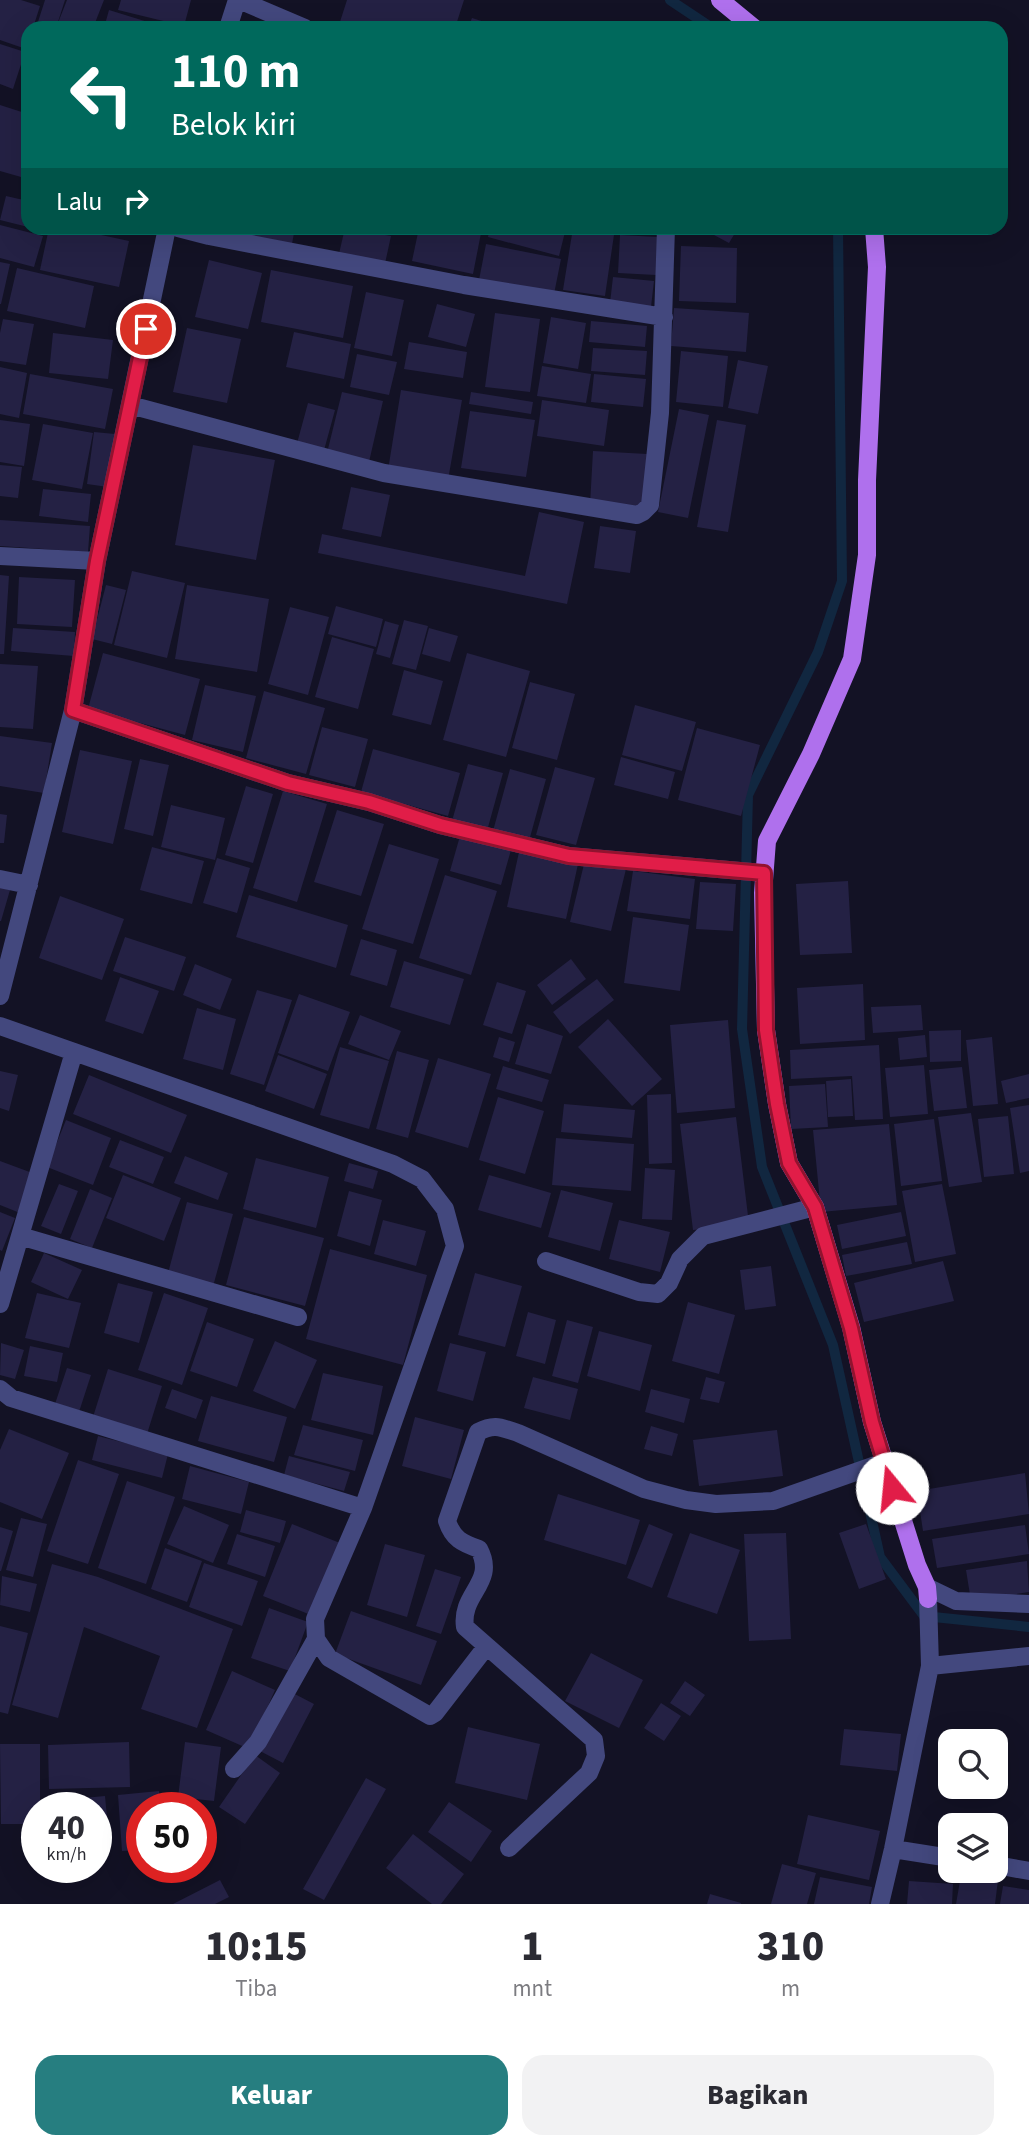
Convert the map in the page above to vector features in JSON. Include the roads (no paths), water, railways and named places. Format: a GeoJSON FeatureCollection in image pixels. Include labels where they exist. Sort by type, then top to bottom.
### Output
{"type":"FeatureCollection","features":[{"type":"Feature","properties":{"kind":"main road"},"geometry":{"type":"LineString","coordinates":[[720,0],[746,21]]}},
{"type":"Feature","properties":{"kind":"main road"},"geometry":{"type":"LineString","coordinates":[[875,235],[877,267],[869,424],[867,555],[852,659],[811,754],[767,841],[760,873],[766,1030],[789,1163],[815,1207],[851,1328],[879,1464],[927,1593]]}},
{"type":"Feature","properties":{"kind":"street"},"geometry":{"type":"LineString","coordinates":[[230,21],[238,0],[288,21]]}},
{"type":"Feature","properties":{"kind":"street"},"geometry":{"type":"LineString","coordinates":[[0,996],[73,710],[97,561],[166,235]]}},
{"type":"Feature","properties":{"kind":"street"},"geometry":{"type":"LineString","coordinates":[[204,235],[464,285],[664,317]]}},
{"type":"Feature","properties":{"kind":"street"},"geometry":{"type":"LineString","coordinates":[[130,405],[384,473],[637,515],[650,505],[660,413],[666,235]]}},
{"type":"Feature","properties":{"kind":"street"},"geometry":{"type":"LineString","coordinates":[[0,556],[97,561]]}},
{"type":"Feature","properties":{"kind":"street"},"geometry":{"type":"LineString","coordinates":[[73,710],[288,783],[369,802],[440,825],[569,856],[760,873]]}},
{"type":"Feature","properties":{"kind":"street"},"geometry":{"type":"LineString","coordinates":[[0,878],[29,885]]}},
{"type":"Feature","properties":{"kind":"street"},"geometry":{"type":"LineString","coordinates":[[0,1026],[393,1164],[422,1180],[445,1209],[455,1246],[363,1508],[315,1619],[316,1639],[329,1658],[430,1716],[486,1647]]}},
{"type":"Feature","properties":{"kind":"street"},"geometry":{"type":"LineString","coordinates":[[0,1304],[74,1052]]}},
{"type":"Feature","properties":{"kind":"street"},"geometry":{"type":"LineString","coordinates":[[546,1261],[639,1292],[658,1294],[669,1283],[680,1259],[703,1236],[815,1207]]}},
{"type":"Feature","properties":{"kind":"street"},"geometry":{"type":"LineString","coordinates":[[20,1236],[298,1317]]}},
{"type":"Feature","properties":{"kind":"street"},"geometry":{"type":"LineString","coordinates":[[0,1389],[11,1398],[363,1508]]}},
{"type":"Feature","properties":{"kind":"street"},"geometry":{"type":"LineString","coordinates":[[509,1848],[589,1773],[596,1756],[594,1740],[465,1627],[465,1610],[485,1573],[486,1562],[479,1549],[464,1544],[451,1533],[447,1521],[478,1432],[489,1426],[518,1433],[644,1489],[706,1503],[773,1501],[879,1464]]}},
{"type":"Feature","properties":{"kind":"street"},"geometry":{"type":"LineString","coordinates":[[880,1904],[894,1849],[929,1660],[927,1593],[956,1601],[1029,1604]]}},
{"type":"Feature","properties":{"kind":"street"},"geometry":{"type":"LineString","coordinates":[[234,1769],[258,1742],[316,1639]]}},
{"type":"Feature","properties":{"kind":"street"},"geometry":{"type":"LineString","coordinates":[[929,1660],[1029,1656]]}},
{"type":"Feature","properties":{"kind":"street"},"geometry":{"type":"LineString","coordinates":[[894,1849],[938,1856]]}},
{"type":"Feature","properties":{"kind":"street"},"geometry":{"type":"LineString","coordinates":[[1008,1867],[1029,1871]]}},
{"type":"Feature","properties":{"kind":"waterway"},"geometry":{"type":"LineString","coordinates":[[670,0],[702,21]]}},
{"type":"Feature","properties":{"kind":"waterway"},"geometry":{"type":"LineString","coordinates":[[838,235],[842,581],[818,652],[748,795],[742,1029],[762,1167],[833,1345],[880,1557],[924,1616],[1029,1627]]}}]}
